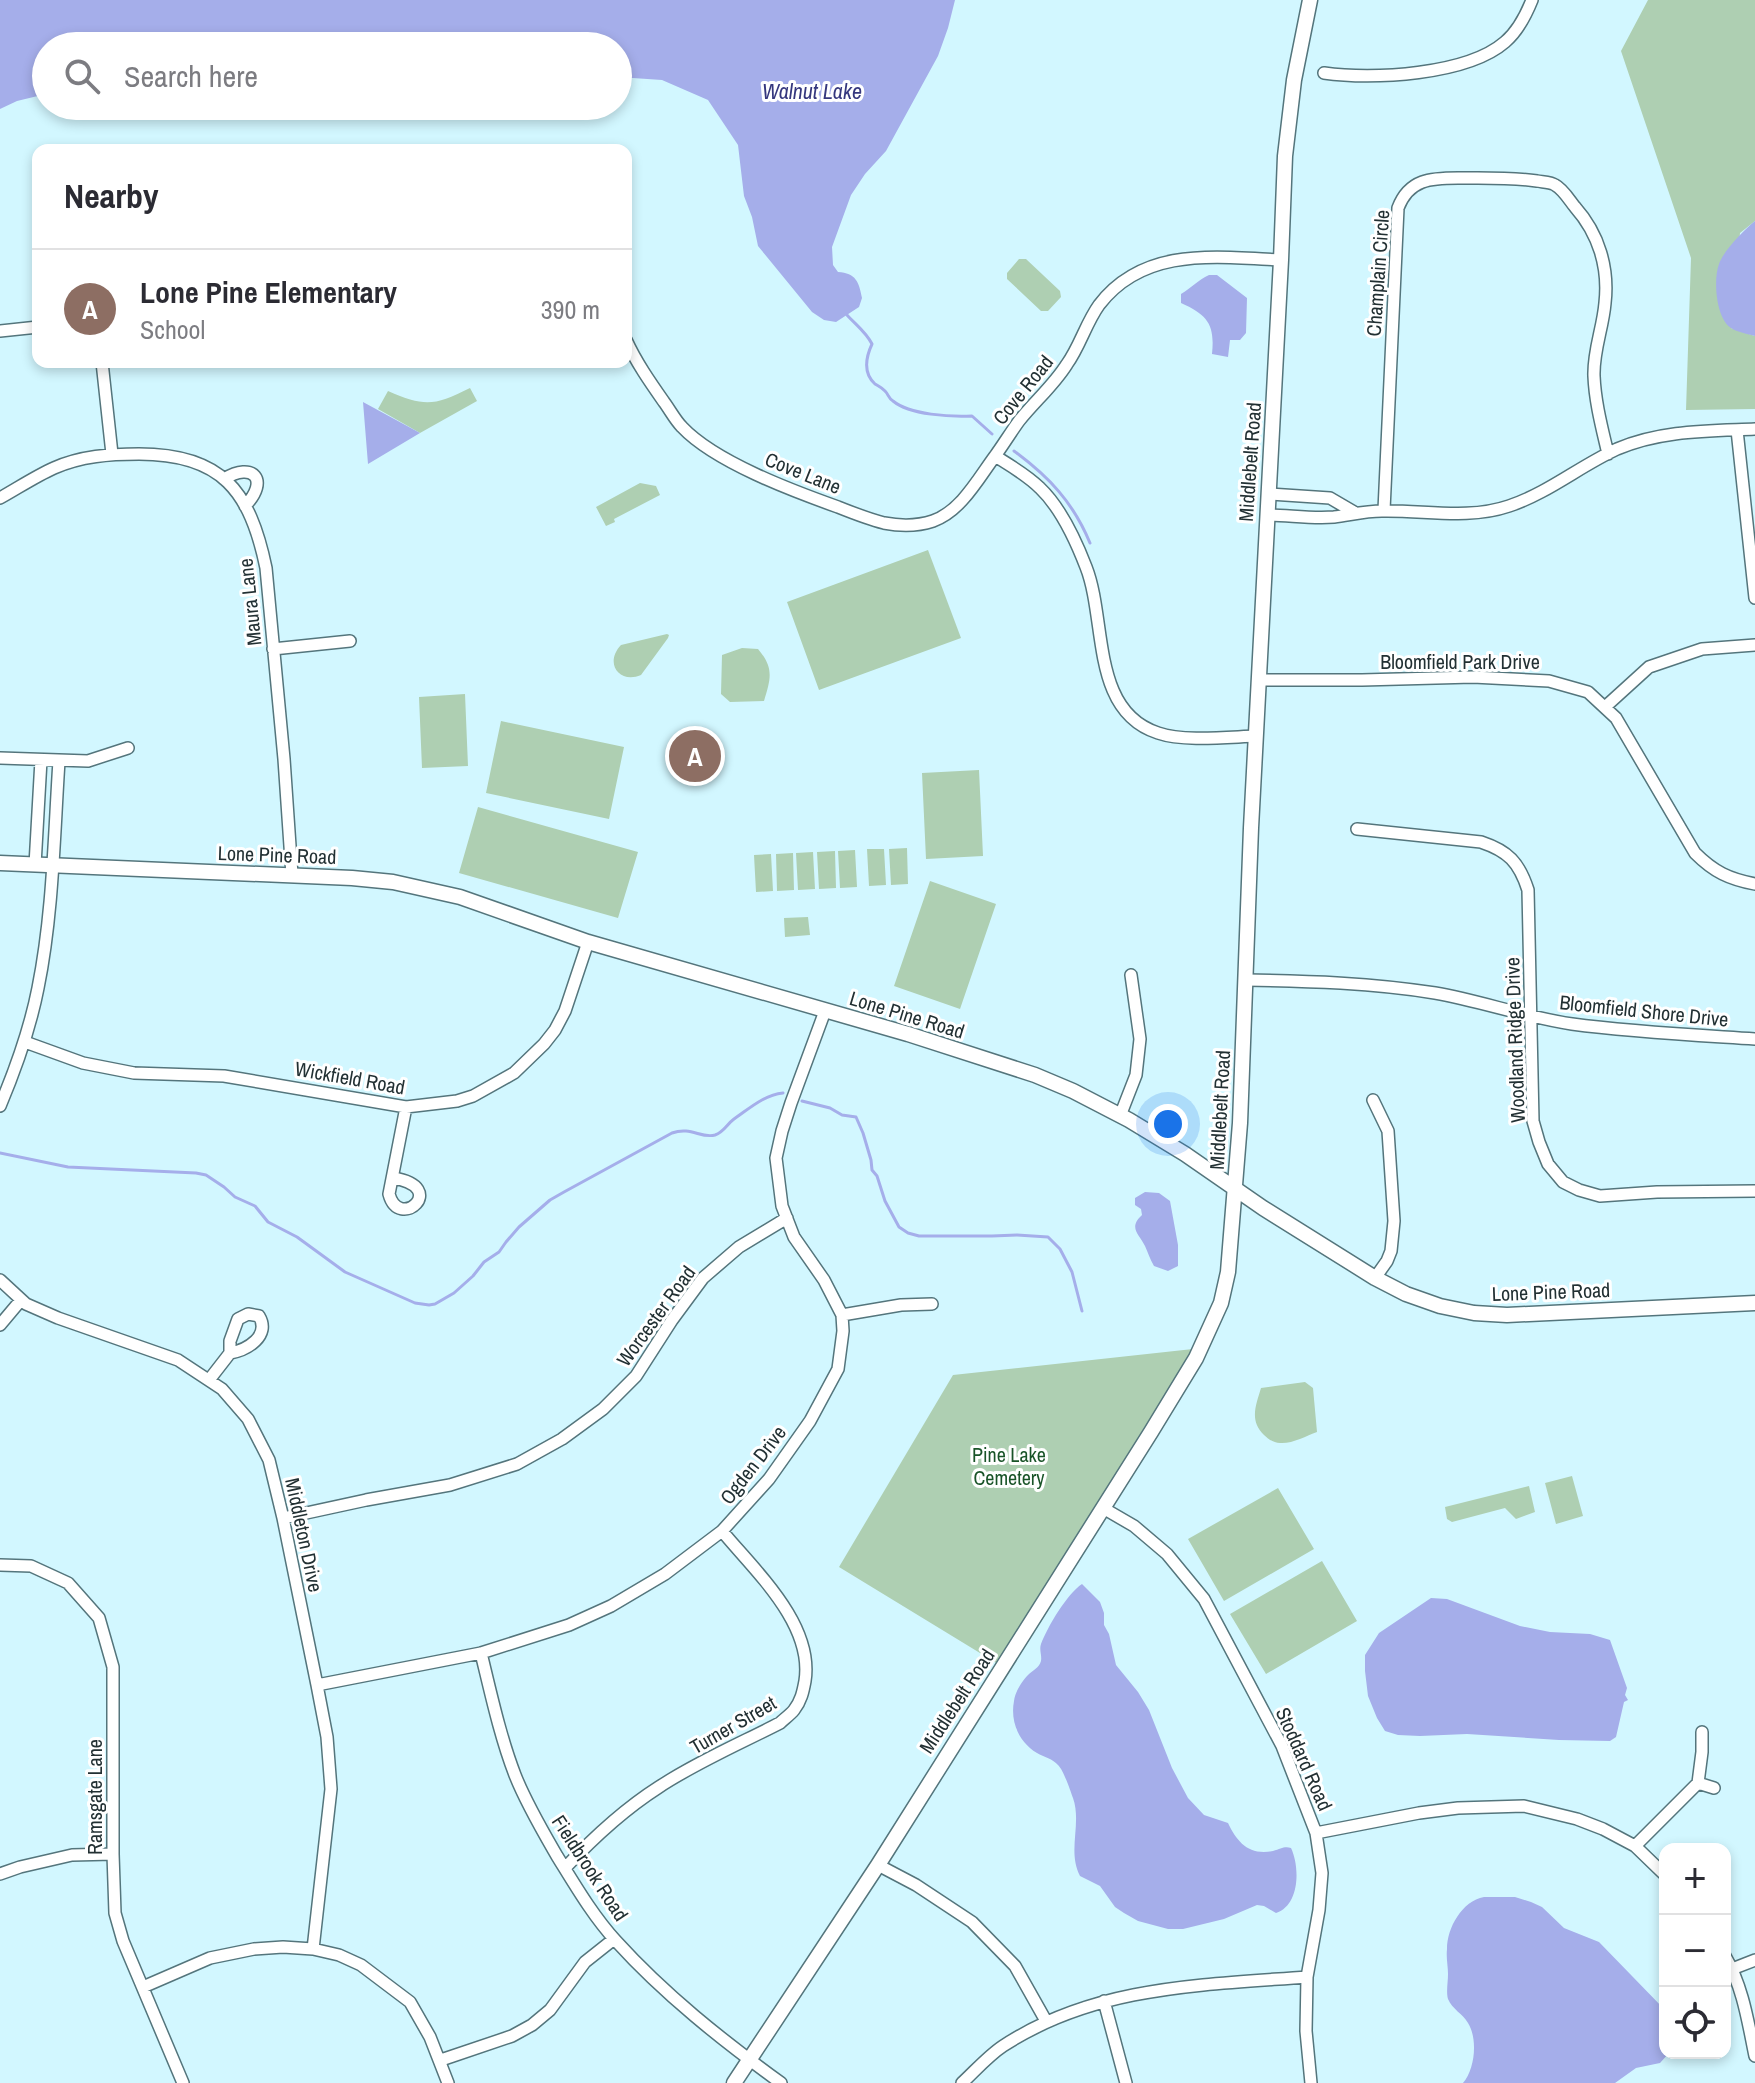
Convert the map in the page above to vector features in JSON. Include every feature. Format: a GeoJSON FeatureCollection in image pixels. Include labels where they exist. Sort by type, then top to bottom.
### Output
{"type":"FeatureCollection","features":[{"type":"Feature","properties":{"kind":"street","name":"Middlebelt Road"},"geometry":{"type":"LineString","coordinates":[[734,2083],[878,1865],[1151,1432],[1196,1358],[1221,1303],[1228,1272],[1236,1191],[1285,156],[1291,100],[1310,0]]}},
{"type":"Feature","properties":{"kind":"street"},"geometry":{"type":"LineString","coordinates":[[1324,73],[1384,75],[1471,62],[1505,42],[1526,15],[1532,0]]}},
{"type":"Feature","properties":{"kind":"street","name":"Champlain Circle"},"geometry":{"type":"LineString","coordinates":[[1384,510],[1398,204],[1410,188],[1422,180],[1513,177],[1555,184],[1594,232],[1605,272],[1605,303],[1594,373],[1596,401],[1608,454]]}},
{"type":"Feature","properties":{"kind":"street","name":"Cove Road"},"geometry":{"type":"LineString","coordinates":[[1256,736],[1194,738],[1159,734],[1131,716],[1118,701],[1108,679],[1096,598],[1087,568],[1064,520],[1042,490],[1018,469],[995,456],[1018,422],[1069,362],[1092,315],[1113,288],[1162,263],[1190,258],[1209,256],[1281,260]]}},
{"type":"Feature","properties":{"kind":"street"},"geometry":{"type":"LineString","coordinates":[[0,331],[32,328]]}},
{"type":"Feature","properties":{"kind":"street","name":"Cove Lane"},"geometry":{"type":"LineString","coordinates":[[632,353],[681,426],[703,444],[742,467],[870,519],[918,524],[948,514],[995,456]]}},
{"type":"Feature","properties":{"kind":"street"},"geometry":{"type":"LineString","coordinates":[[103,368],[112,454]]}},
{"type":"Feature","properties":{"kind":"street"},"geometry":{"type":"LineString","coordinates":[[1267,515],[1333,517],[1384,510],[1473,514],[1507,507],[1538,494],[1619,448],[1664,435],[1755,429]]}},
{"type":"Feature","properties":{"kind":"street"},"geometry":{"type":"LineString","coordinates":[[1737,430],[1755,598]]}},
{"type":"Feature","properties":{"kind":"street","name":"Maura Lane"},"geometry":{"type":"LineString","coordinates":[[0,498],[55,468],[85,458],[112,454],[163,454],[193,460],[236,490],[260,538],[266,568],[292,875]]}},
{"type":"Feature","properties":{"kind":"street"},"geometry":{"type":"LineString","coordinates":[[224,479],[242,471],[252,474],[257,480],[257,491],[245,506]]}},
{"type":"Feature","properties":{"kind":"street"},"geometry":{"type":"LineString","coordinates":[[1269,494],[1330,498],[1354,512]]}},
{"type":"Feature","properties":{"kind":"street"},"geometry":{"type":"LineString","coordinates":[[273,649],[350,641]]}},
{"type":"Feature","properties":{"kind":"street"},"geometry":{"type":"LineString","coordinates":[[1605,707],[1649,667],[1702,649],[1755,645]]}},
{"type":"Feature","properties":{"kind":"street","name":"Bloomfield Park Drive"},"geometry":{"type":"LineString","coordinates":[[1258,680],[1473,677],[1549,681],[1588,692],[1616,718],[1695,853],[1709,867],[1725,876],[1755,884]]}},
{"type":"Feature","properties":{"kind":"street"},"geometry":{"type":"LineString","coordinates":[[0,758],[88,761],[128,748]]}},
{"type":"Feature","properties":{"kind":"street"},"geometry":{"type":"LineString","coordinates":[[35,865],[41,760]]}},
{"type":"Feature","properties":{"kind":"street"},"geometry":{"type":"LineString","coordinates":[[0,1106],[25,1042],[41,975],[59,761]]}},
{"type":"Feature","properties":{"kind":"street","name":"Woodland Ridge Drive"},"geometry":{"type":"LineString","coordinates":[[1357,829],[1461,838],[1489,844],[1507,854],[1518,865],[1528,890],[1533,1121],[1548,1164],[1563,1182],[1600,1196],[1755,1191]]}},
{"type":"Feature","properties":{"kind":"street","name":"Lone Pine Road"},"geometry":{"type":"LineString","coordinates":[[0,863],[393,882],[460,897],[588,942],[908,1034],[1035,1075],[1073,1091],[1185,1154],[1236,1191],[1375,1278],[1406,1294],[1440,1306],[1485,1314],[1535,1314],[1755,1303]]}},
{"type":"Feature","properties":{"kind":"street","name":"Wickfield Road"},"geometry":{"type":"LineString","coordinates":[[25,1042],[83,1063],[134,1073],[224,1076],[406,1107],[441,1103],[473,1096],[514,1073],[530,1059],[555,1030],[565,1011],[588,942]]}},
{"type":"Feature","properties":{"kind":"street"},"geometry":{"type":"LineString","coordinates":[[1120,1116],[1136,1075],[1140,1039],[1131,975]]}},
{"type":"Feature","properties":{"kind":"street","name":"Bloomfield Shore Drive"},"geometry":{"type":"LineString","coordinates":[[1246,980],[1390,987],[1575,1024],[1755,1039]]}},
{"type":"Feature","properties":{"kind":"street"},"geometry":{"type":"LineString","coordinates":[[825,1011],[791,1103],[776,1158],[782,1206],[794,1237],[824,1280],[842,1315],[901,1305],[932,1304]]}},
{"type":"Feature","properties":{"kind":"street"},"geometry":{"type":"LineString","coordinates":[[1373,1100],[1388,1131],[1394,1221],[1391,1251],[1375,1278]]}},
{"type":"Feature","properties":{"kind":"street"},"geometry":{"type":"LineString","coordinates":[[393,1178],[406,1107]]}},
{"type":"Feature","properties":{"kind":"street","name":"Worcester Road"},"geometry":{"type":"LineString","coordinates":[[283,1518],[450,1485],[517,1464],[562,1439],[603,1409],[636,1376],[703,1278],[739,1247],[787,1218]]}},
{"type":"Feature","properties":{"kind":"street","name":"Middleton Drive"},"geometry":{"type":"LineString","coordinates":[[0,1280],[26,1304],[178,1360],[209,1380],[222,1389],[248,1419],[269,1460],[327,1737],[331,1789],[313,1949]]}},
{"type":"Feature","properties":{"kind":"street"},"geometry":{"type":"LineString","coordinates":[[1755,1296],[1755,1303]]}},
{"type":"Feature","properties":{"kind":"street"},"geometry":{"type":"LineString","coordinates":[[0,1325],[21,1300]]}},
{"type":"Feature","properties":{"kind":"street","name":"Ogden Drive"},"geometry":{"type":"LineString","coordinates":[[317,1685],[481,1653],[569,1625],[611,1606],[665,1574],[722,1531],[769,1479],[810,1421],[838,1369],[842,1315]]}},
{"type":"Feature","properties":{"kind":"street"},"geometry":{"type":"LineString","coordinates":[[209,1380],[230,1353]]}},
{"type":"Feature","properties":{"kind":"street","name":"Stoddard Road"},"geometry":{"type":"LineString","coordinates":[[1103,1508],[1134,1526],[1167,1554],[1204,1599],[1282,1746],[1316,1833],[1322,1873],[1307,1977],[1306,2031],[1311,2083]]}},
{"type":"Feature","properties":{"kind":"street","name":"Turner Street"},"geometry":{"type":"LineString","coordinates":[[565,1868],[596,1835],[633,1805],[661,1785],[780,1723],[794,1710],[802,1696],[806,1675],[804,1650],[793,1619],[722,1531]]}},
{"type":"Feature","properties":{"kind":"street","name":"Ramsgate Lane"},"geometry":{"type":"LineString","coordinates":[[0,1565],[31,1566],[68,1583],[99,1618],[113,1667],[115,1913],[123,1941],[183,2083]]}},
{"type":"Feature","properties":{"kind":"street","name":"Fieldbrook Road"},"geometry":{"type":"LineString","coordinates":[[481,1653],[497,1723],[516,1778],[542,1831],[578,1890],[614,1939],[664,1991],[781,2083]]}},
{"type":"Feature","properties":{"kind":"street"},"geometry":{"type":"LineString","coordinates":[[1635,1846],[1698,1783],[1702,1732]]}},
{"type":"Feature","properties":{"kind":"street"},"geometry":{"type":"LineString","coordinates":[[1698,1783],[1714,1788]]}},
{"type":"Feature","properties":{"kind":"street"},"geometry":{"type":"LineString","coordinates":[[1316,1833],[1458,1808],[1524,1806],[1603,1829],[1635,1846],[1659,1869]]}},
{"type":"Feature","properties":{"kind":"street"},"geometry":{"type":"LineString","coordinates":[[0,1874],[72,1855],[113,1854]]}},
{"type":"Feature","properties":{"kind":"street"},"geometry":{"type":"LineString","coordinates":[[878,1865],[916,1885],[972,1922],[1015,1966],[1046,2021]]}},
{"type":"Feature","properties":{"kind":"street"},"geometry":{"type":"LineString","coordinates":[[441,2060],[512,2036],[532,2025],[550,2010],[585,1962],[614,1939]]}},
{"type":"Feature","properties":{"kind":"street"},"geometry":{"type":"LineString","coordinates":[[143,1987],[210,1958],[254,1949],[313,1949],[339,1955],[361,1965],[410,2002],[441,2060],[448,2083]]}},
{"type":"Feature","properties":{"kind":"street"},"geometry":{"type":"LineString","coordinates":[[1755,1960],[1732,1969],[1742,1995],[1755,2056]]}},
{"type":"Feature","properties":{"kind":"street"},"geometry":{"type":"LineString","coordinates":[[962,2083],[1001,2048],[1046,2021],[1104,2001],[1173,1987],[1307,1977]]}},
{"type":"Feature","properties":{"kind":"street"},"geometry":{"type":"LineString","coordinates":[[1104,2001],[1126,2083]]}},
{"type":"Feature","properties":{"kind":"green space"},"geometry":{"type":"Polygon","coordinates":[[[1648,0],[1755,0],[1755,221],[1740,233],[1731,328],[1755,336],[1755,409],[1686,410],[1691,258],[1621,51],[1648,0]]]}},
{"type":"Feature","properties":{"kind":"green space"},"geometry":{"type":"Polygon","coordinates":[[[1019,259],[1026,259],[1060,291],[1061,297],[1048,311],[1041,311],[1007,279],[1007,273],[1019,259]]]}},
{"type":"Feature","properties":{"kind":"green space"},"geometry":{"type":"Polygon","coordinates":[[[470,388],[477,401],[420,433],[378,409],[388,391],[411,400],[429,402],[470,388]]]}},
{"type":"Feature","properties":{"kind":"green space"},"geometry":{"type":"Polygon","coordinates":[[[640,483],[656,486],[660,495],[606,526],[596,507],[640,483]]]}},
{"type":"Feature","properties":{"kind":"green space"},"geometry":{"type":"Polygon","coordinates":[[[928,550],[961,638],[819,690],[787,602],[928,550]]]}},
{"type":"Feature","properties":{"kind":"green space"},"geometry":{"type":"Polygon","coordinates":[[[667,634],[668,638],[641,675],[626,677],[616,670],[614,659],[621,645],[667,634]]]}},
{"type":"Feature","properties":{"kind":"green space"},"geometry":{"type":"Polygon","coordinates":[[[742,648],[758,649],[767,662],[769,679],[764,701],[730,702],[721,694],[722,655],[742,648]]]}},
{"type":"Feature","properties":{"kind":"green space"},"geometry":{"type":"Polygon","coordinates":[[[465,694],[468,766],[422,768],[419,697],[465,694]]]}},
{"type":"Feature","properties":{"kind":"green space"},"geometry":{"type":"Polygon","coordinates":[[[501,721],[624,747],[609,819],[486,793],[501,721]]]}},
{"type":"Feature","properties":{"kind":"green space"},"geometry":{"type":"Polygon","coordinates":[[[718,740],[720,768],[703,770],[702,760],[691,761],[690,742],[718,740]]]}},
{"type":"Feature","properties":{"kind":"green space"},"geometry":{"type":"Polygon","coordinates":[[[979,770],[983,856],[926,859],[922,773],[979,770]]]}},
{"type":"Feature","properties":{"kind":"green space"},"geometry":{"type":"Polygon","coordinates":[[[478,807],[638,852],[618,918],[459,873],[478,807]]]}},
{"type":"Feature","properties":{"kind":"green space"},"geometry":{"type":"Polygon","coordinates":[[[907,848],[908,884],[891,885],[889,849],[907,848]]]}},
{"type":"Feature","properties":{"kind":"green space"},"geometry":{"type":"Polygon","coordinates":[[[867,849],[884,849],[886,885],[869,886],[867,849]]]}},
{"type":"Feature","properties":{"kind":"green space"},"geometry":{"type":"Polygon","coordinates":[[[855,850],[857,887],[840,888],[838,851],[855,850]]]}},
{"type":"Feature","properties":{"kind":"green space"},"geometry":{"type":"Polygon","coordinates":[[[835,851],[836,888],[819,889],[817,852],[835,851]]]}},
{"type":"Feature","properties":{"kind":"green space"},"geometry":{"type":"Polygon","coordinates":[[[813,852],[815,889],[798,890],[796,853],[813,852]]]}},
{"type":"Feature","properties":{"kind":"green space"},"geometry":{"type":"Polygon","coordinates":[[[793,853],[794,890],[777,891],[776,854],[793,853]]]}},
{"type":"Feature","properties":{"kind":"green space"},"geometry":{"type":"Polygon","coordinates":[[[771,854],[773,891],[756,892],[754,855],[771,854]]]}},
{"type":"Feature","properties":{"kind":"green space"},"geometry":{"type":"Polygon","coordinates":[[[930,881],[996,904],[960,1009],[894,986],[930,881]]]}},
{"type":"Feature","properties":{"kind":"green space"},"geometry":{"type":"Polygon","coordinates":[[[808,917],[810,935],[785,937],[784,918],[808,917]]]}},
{"type":"Feature","properties":{"kind":"green space","name":"Pine Lake Cemetery"},"geometry":{"type":"Polygon","coordinates":[[[1193,1349],[998,1664],[839,1567],[953,1375],[1193,1349]]]}},
{"type":"Feature","properties":{"kind":"green space"},"geometry":{"type":"Polygon","coordinates":[[[1305,1382],[1313,1388],[1317,1432],[1289,1442],[1271,1440],[1256,1424],[1261,1388],[1305,1382]]]}},
{"type":"Feature","properties":{"kind":"green space"},"geometry":{"type":"Polygon","coordinates":[[[1572,1476],[1583,1516],[1556,1524],[1545,1483],[1572,1476]]]}},
{"type":"Feature","properties":{"kind":"green space"},"geometry":{"type":"Polygon","coordinates":[[[1529,1486],[1535,1512],[1516,1519],[1505,1508],[1452,1522],[1447,1519],[1445,1507],[1529,1486]]]}},
{"type":"Feature","properties":{"kind":"green space"},"geometry":{"type":"Polygon","coordinates":[[[1278,1488],[1314,1549],[1224,1601],[1188,1539],[1278,1488]]]}},
{"type":"Feature","properties":{"kind":"green space"},"geometry":{"type":"Polygon","coordinates":[[[1322,1561],[1357,1621],[1266,1674],[1230,1614],[1322,1561]]]}},
{"type":"Feature","properties":{"kind":"water","name":"Walnut Lake"},"geometry":{"type":"Polygon","coordinates":[[[0,0],[955,0],[938,56],[886,151],[851,195],[832,247],[833,265],[838,272],[856,279],[862,298],[859,307],[836,322],[824,320],[812,312],[758,246],[744,196],[738,145],[708,100],[662,80],[632,78],[632,32],[32,32],[32,97],[0,109],[0,0]]]}},
{"type":"Feature","properties":{"kind":"water"},"geometry":{"type":"Polygon","coordinates":[[[1755,221],[1755,336],[1733,329],[1726,323],[1719,308],[1716,289],[1717,271],[1722,259],[1755,221]]]}},
{"type":"Feature","properties":{"kind":"water"},"geometry":{"type":"Polygon","coordinates":[[[1209,275],[1217,275],[1247,298],[1246,333],[1240,340],[1230,340],[1228,357],[1212,354],[1208,322],[1198,312],[1181,303],[1181,294],[1209,275]]]}},
{"type":"Feature","properties":{"kind":"water"},"geometry":{"type":"Polygon","coordinates":[[[363,402],[420,433],[368,464],[363,402]]]}},
{"type":"Feature","properties":{"kind":"water"},"geometry":{"type":"Polygon","coordinates":[[[1145,1192],[1159,1193],[1170,1201],[1178,1245],[1178,1266],[1168,1271],[1154,1266],[1136,1231],[1136,1224],[1142,1215],[1141,1209],[1135,1205],[1135,1198],[1145,1192]]]}},
{"type":"Feature","properties":{"kind":"water"},"geometry":{"type":"Polygon","coordinates":[[[1082,1584],[1100,1602],[1116,1665],[1149,1710],[1172,1768],[1188,1798],[1204,1815],[1228,1823],[1240,1842],[1251,1849],[1265,1852],[1291,1848],[1296,1865],[1296,1885],[1284,1909],[1276,1913],[1257,1905],[1224,1919],[1183,1929],[1168,1929],[1138,1921],[1124,1913],[1115,1907],[1100,1886],[1080,1876],[1075,1857],[1075,1808],[1067,1781],[1056,1763],[1037,1753],[1021,1737],[1013,1709],[1019,1687],[1040,1663],[1040,1646],[1048,1628],[1064,1603],[1082,1584]]]}},
{"type":"Feature","properties":{"kind":"water"},"geometry":{"type":"Polygon","coordinates":[[[1431,1598],[1447,1599],[1520,1626],[1550,1632],[1590,1634],[1610,1640],[1627,1688],[1625,1695],[1628,1700],[1624,1702],[1616,1737],[1610,1741],[1559,1740],[1467,1734],[1398,1735],[1385,1731],[1368,1696],[1365,1655],[1379,1633],[1431,1598]]]}},
{"type":"Feature","properties":{"kind":"water"},"geometry":{"type":"Polygon","coordinates":[[[1515,1897],[1531,1902],[1542,1907],[1564,1928],[1599,1942],[1659,2004],[1659,2059],[1664,2059],[1660,2063],[1636,2068],[1615,2083],[1463,2083],[1472,2062],[1474,2045],[1468,2023],[1448,1999],[1448,1941],[1457,1917],[1476,1900],[1515,1897]]]}},
{"type":"Feature","properties":{"kind":"waterway"},"geometry":{"type":"LineString","coordinates":[[847,315],[872,344],[867,370],[871,380],[891,400],[920,412],[972,416],[992,434]]}},
{"type":"Feature","properties":{"kind":"waterway"},"geometry":{"type":"LineString","coordinates":[[1014,451],[1059,491],[1090,543]]}},
{"type":"Feature","properties":{"kind":"waterway"},"geometry":{"type":"LineString","coordinates":[[0,1153],[68,1167],[206,1175],[235,1197],[255,1206],[268,1222],[297,1237],[345,1272],[415,1303],[429,1305],[454,1293],[550,1200],[672,1133],[685,1131],[715,1135],[757,1103],[783,1093]]}},
{"type":"Feature","properties":{"kind":"waterway"},"geometry":{"type":"LineString","coordinates":[[802,1101],[856,1117],[872,1170],[899,1227],[919,1236],[1048,1237],[1060,1249],[1072,1272],[1082,1311]]}},
{"type":"Feature","properties":{"kind":"place","name":"Lone Pine Elementary"},"geometry":{"type":"Point","coordinates":[695,756]}}]}
